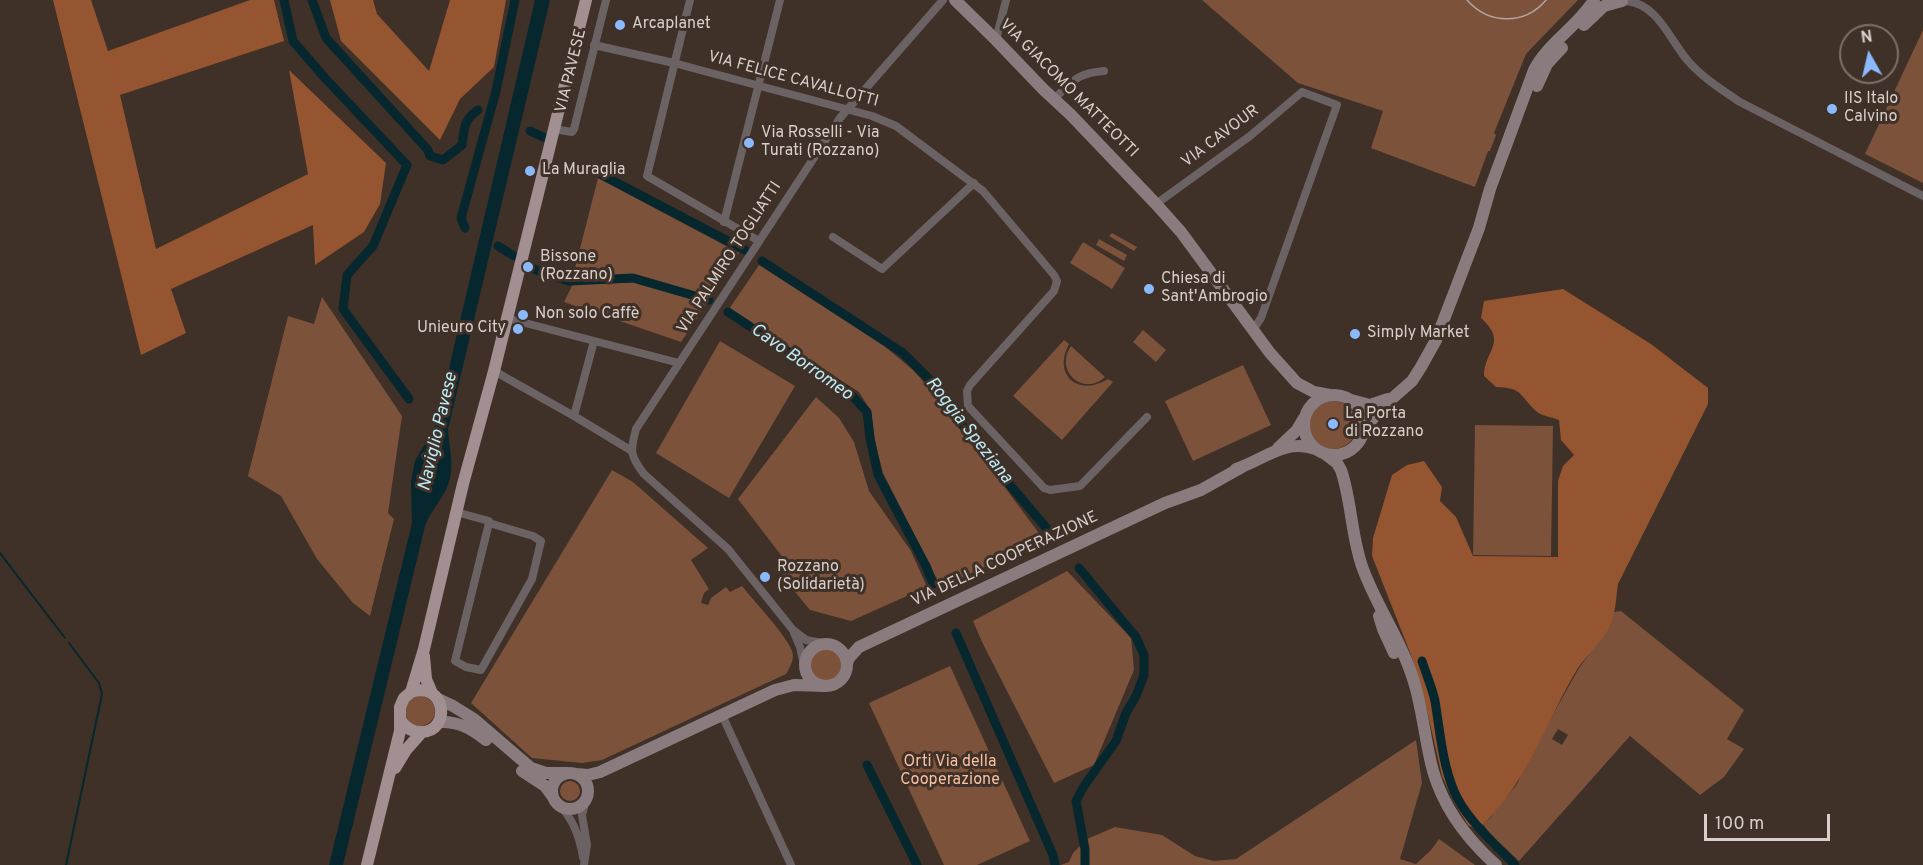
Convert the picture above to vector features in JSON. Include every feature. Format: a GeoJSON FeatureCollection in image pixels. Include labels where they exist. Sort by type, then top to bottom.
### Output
{"type":"FeatureCollection","features":[{"type":"Feature","properties":{"kind":"main road"},"geometry":{"type":"LineString","coordinates":[[411,692],[424,649],[456,512],[494,371],[586,0]]}},
{"type":"Feature","properties":{"kind":"main road"},"geometry":{"type":"LineString","coordinates":[[401,721],[409,729],[422,732],[430,730],[439,722],[441,708],[426,679],[424,649]]}},
{"type":"Feature","properties":{"kind":"main road"},"geometry":{"type":"LineString","coordinates":[[367,865],[389,780],[401,721],[400,707],[404,698],[411,692],[422,690],[435,696]]}},
{"type":"Feature","properties":{"kind":"main road"},"geometry":{"type":"LineString","coordinates":[[389,780],[406,750],[422,732]]}},
{"type":"Feature","properties":{"kind":"street","name":"VIA PAVESE"},"geometry":{"type":"LineString","coordinates":[[554,129],[572,132],[606,0]]}},
{"type":"Feature","properties":{"kind":"street"},"geometry":{"type":"LineString","coordinates":[[690,0],[647,176],[759,242]]}},
{"type":"Feature","properties":{"kind":"street"},"geometry":{"type":"LineString","coordinates":[[724,222],[780,0]]}},
{"type":"Feature","properties":{"kind":"street","name":"VIA PALMIRO TOGLIATTI"},"geometry":{"type":"LineString","coordinates":[[633,456],[636,429],[840,118],[943,0]]}},
{"type":"Feature","properties":{"kind":"street","name":"VIA GIACOMO MATTEOTTI"},"geometry":{"type":"LineString","coordinates":[[955,0],[1156,204],[1181,232],[1270,353],[1300,386]]}},
{"type":"Feature","properties":{"kind":"street"},"geometry":{"type":"LineString","coordinates":[[996,40],[1006,0]]}},
{"type":"Feature","properties":{"kind":"street"},"geometry":{"type":"LineString","coordinates":[[1479,228],[1490,189],[1536,67],[1542,57],[1594,0]]}},
{"type":"Feature","properties":{"kind":"street"},"geometry":{"type":"LineString","coordinates":[[1649,0],[1651,11]]}},
{"type":"Feature","properties":{"kind":"street"},"geometry":{"type":"LineString","coordinates":[[1321,452],[1342,454],[1352,448],[1360,440],[1369,422],[1412,381],[1427,358],[1547,64],[1600,9],[1608,4],[1624,1],[1639,4],[1651,11],[1689,61],[1712,83],[1740,102],[1923,196]]}},
{"type":"Feature","properties":{"kind":"street","name":"VIA FELICE CAVALLOTTI"},"geometry":{"type":"LineString","coordinates":[[594,45],[848,108],[896,126],[987,195],[1057,281],[1054,291],[970,385],[967,391],[968,406],[1040,485],[1050,490],[1074,488],[1085,483],[1147,417]]}},
{"type":"Feature","properties":{"kind":"street"},"geometry":{"type":"LineString","coordinates":[[1054,99],[1078,76],[1089,72],[1104,71]]}},
{"type":"Feature","properties":{"kind":"street","name":"VIA CAVOUR"},"geometry":{"type":"LineString","coordinates":[[1156,204],[1250,136],[1302,92],[1337,105],[1261,318],[1253,330]]}},
{"type":"Feature","properties":{"kind":"street"},"geometry":{"type":"LineString","coordinates":[[833,237],[882,269],[974,183]]}},
{"type":"Feature","properties":{"kind":"street"},"geometry":{"type":"LineString","coordinates":[[506,318],[679,363]]}},
{"type":"Feature","properties":{"kind":"street"},"geometry":{"type":"LineString","coordinates":[[574,416],[594,340]]}},
{"type":"Feature","properties":{"kind":"street"},"geometry":{"type":"LineString","coordinates":[[494,371],[574,416],[633,456],[652,482],[728,549],[793,630],[806,640],[831,645],[842,652],[847,663],[845,672],[834,684],[794,685],[774,690]]}},
{"type":"Feature","properties":{"kind":"street"},"geometry":{"type":"LineString","coordinates":[[1300,386],[1314,392],[1342,396],[1370,405],[1392,398]]}},
{"type":"Feature","properties":{"kind":"street"},"geometry":{"type":"LineString","coordinates":[[1300,386],[1305,398],[1305,435],[1310,443],[1338,465],[1343,477],[1358,553],[1385,634],[1421,711],[1433,772],[1447,806],[1466,835],[1496,865]]}},
{"type":"Feature","properties":{"kind":"street"},"geometry":{"type":"LineString","coordinates":[[1305,416],[1313,403],[1330,395]]}},
{"type":"Feature","properties":{"kind":"street"},"geometry":{"type":"LineString","coordinates":[[1351,400],[1363,418],[1363,432]]}},
{"type":"Feature","properties":{"kind":"street","name":"VIA DELLA COOPERAZIONE"},"geometry":{"type":"LineString","coordinates":[[1275,451],[1297,430],[1305,416]]}},
{"type":"Feature","properties":{"kind":"street","name":"VIA DELLA COOPERAZIONE"},"geometry":{"type":"LineString","coordinates":[[847,663],[860,646],[1165,503],[1197,483],[1242,467],[1275,451],[1297,445],[1321,452]]}},
{"type":"Feature","properties":{"kind":"street"},"geometry":{"type":"LineString","coordinates":[[1343,477],[1352,448]]}},
{"type":"Feature","properties":{"kind":"street"},"geometry":{"type":"LineString","coordinates":[[456,512],[533,536],[541,541],[532,579],[481,670],[454,662],[489,523]]}},
{"type":"Feature","properties":{"kind":"street"},"geometry":{"type":"LineString","coordinates":[[793,630],[812,681],[824,686]]}},
{"type":"Feature","properties":{"kind":"street"},"geometry":{"type":"LineString","coordinates":[[435,696],[474,719],[531,768],[546,773],[588,775],[606,769],[774,690],[795,674],[816,646],[831,645]]}},
{"type":"Feature","properties":{"kind":"street","name":"VIA DELLA COOPERAZIONE"},"geometry":{"type":"LineString","coordinates":[[831,645],[860,646]]}},
{"type":"Feature","properties":{"kind":"street"},"geometry":{"type":"LineString","coordinates":[[722,715],[792,865]]}},
{"type":"Feature","properties":{"kind":"street"},"geometry":{"type":"LineString","coordinates":[[439,722],[459,724],[476,731],[518,767],[545,786],[568,814],[582,851],[584,865]]}},
{"type":"Feature","properties":{"kind":"street"},"geometry":{"type":"LineString","coordinates":[[584,865],[587,845],[582,814],[595,782],[606,769]]}},
{"type":"Feature","properties":{"kind":"street"},"geometry":{"type":"LineString","coordinates":[[572,774],[586,782],[587,797],[575,808],[566,809],[557,802],[552,789],[555,781],[561,776],[572,774]]}},
{"type":"Feature","properties":{"kind":"green space"},"geometry":{"type":"Polygon","coordinates":[[[1202,0],[1578,0],[1526,54],[1475,187],[1371,148],[1383,111],[1298,83],[1202,0]]]}},
{"type":"Feature","properties":{"kind":"green space"},"geometry":{"type":"Polygon","coordinates":[[[1923,30],[1923,183],[1865,154],[1923,30]]]}},
{"type":"Feature","properties":{"kind":"green space"},"geometry":{"type":"Polygon","coordinates":[[[598,178],[739,253],[712,296],[634,276],[573,276],[598,178]]]}},
{"type":"Feature","properties":{"kind":"green space"},"geometry":{"type":"Polygon","coordinates":[[[1112,233],[1137,247],[1134,251],[1109,236],[1112,233]]]}},
{"type":"Feature","properties":{"kind":"green space"},"geometry":{"type":"Polygon","coordinates":[[[1099,239],[1127,255],[1124,261],[1096,245],[1099,239]]]}},
{"type":"Feature","properties":{"kind":"green space"},"geometry":{"type":"Polygon","coordinates":[[[1083,242],[1125,268],[1112,289],[1070,263],[1083,242]]]}},
{"type":"Feature","properties":{"kind":"green space"},"geometry":{"type":"Polygon","coordinates":[[[759,265],[883,345],[913,370],[942,403],[1044,540],[941,587],[883,473],[875,443],[871,411],[859,392],[729,309],[759,265]]]}},
{"type":"Feature","properties":{"kind":"green space"},"geometry":{"type":"Polygon","coordinates":[[[634,282],[707,303],[681,342],[564,302],[573,284],[634,282]]]}},
{"type":"Feature","properties":{"kind":"green space"},"geometry":{"type":"Polygon","coordinates":[[[322,297],[402,416],[388,513],[394,519],[370,616],[353,603],[317,559],[281,496],[248,476],[288,316],[314,324],[322,297]]]}},
{"type":"Feature","properties":{"kind":"green space"},"geometry":{"type":"Polygon","coordinates":[[[1143,330],[1166,350],[1156,362],[1133,342],[1143,330]]]}},
{"type":"Feature","properties":{"kind":"green space"},"geometry":{"type":"Polygon","coordinates":[[[1064,340],[1069,344],[1064,366],[1071,380],[1087,386],[1108,379],[1113,382],[1062,440],[1013,396],[1064,340]]]}},
{"type":"Feature","properties":{"kind":"green space"},"geometry":{"type":"Polygon","coordinates":[[[720,341],[795,386],[729,498],[656,453],[720,341]]]}},
{"type":"Feature","properties":{"kind":"green space"},"geometry":{"type":"Polygon","coordinates":[[[1071,346],[1105,377],[1088,384],[1080,383],[1073,378],[1066,364],[1071,346]]]}},
{"type":"Feature","properties":{"kind":"green space"},"geometry":{"type":"Polygon","coordinates":[[[1243,365],[1271,425],[1193,461],[1165,401],[1243,365]]]}},
{"type":"Feature","properties":{"kind":"green space"},"geometry":{"type":"Polygon","coordinates":[[[816,397],[839,418],[854,442],[869,491],[911,551],[927,587],[851,621],[810,610],[782,576],[790,567],[738,499],[816,397]]]}},
{"type":"Feature","properties":{"kind":"green space"},"geometry":{"type":"Polygon","coordinates":[[[1328,401],[1338,401],[1350,408],[1357,420],[1357,430],[1350,442],[1338,449],[1328,449],[1313,438],[1309,430],[1309,420],[1320,405],[1328,401]]]}},
{"type":"Feature","properties":{"kind":"green space"},"geometry":{"type":"Polygon","coordinates":[[[1475,425],[1553,426],[1551,556],[1473,555],[1475,425]]]}},
{"type":"Feature","properties":{"kind":"green space"},"geometry":{"type":"Polygon","coordinates":[[[612,470],[633,482],[708,548],[691,560],[709,589],[704,593],[701,603],[708,605],[711,598],[726,587],[730,592],[742,586],[784,636],[793,654],[792,660],[786,674],[602,760],[582,763],[532,758],[471,703],[612,470]]]}},
{"type":"Feature","properties":{"kind":"green space"},"geometry":{"type":"Polygon","coordinates":[[[1067,571],[1131,638],[1134,670],[1094,765],[1054,783],[973,621],[1067,571]]]}},
{"type":"Feature","properties":{"kind":"green space"},"geometry":{"type":"Polygon","coordinates":[[[1621,611],[1744,710],[1727,739],[1744,749],[1724,777],[1700,795],[1630,736],[1519,861],[1489,833],[1483,824],[1517,784],[1528,759],[1579,668],[1610,626],[1614,612],[1621,611]],[[1558,729],[1552,739],[1562,745],[1568,735],[1558,729]]]}},
{"type":"Feature","properties":{"kind":"green space"},"geometry":{"type":"Polygon","coordinates":[[[826,649],[838,653],[842,665],[838,677],[826,681],[814,677],[810,665],[814,653],[826,649]]]}},
{"type":"Feature","properties":{"kind":"green space","name":"Orti Via della Cooperazione"},"geometry":{"type":"Polygon","coordinates":[[[950,666],[1030,841],[977,865],[944,865],[869,703],[950,666]]]}},
{"type":"Feature","properties":{"kind":"green space"},"geometry":{"type":"Polygon","coordinates":[[[420,696],[431,700],[435,711],[431,722],[420,726],[409,722],[405,711],[409,700],[420,696]]]}},
{"type":"Feature","properties":{"kind":"green space"},"geometry":{"type":"Polygon","coordinates":[[[1416,740],[1422,783],[1400,859],[1416,864],[1439,839],[1475,865],[1061,865],[1069,862],[1073,853],[1087,839],[1115,827],[1162,835],[1195,856],[1214,861],[1236,859],[1416,740]]]}},
{"type":"Feature","properties":{"kind":"green space"},"geometry":{"type":"Polygon","coordinates":[[[570,781],[577,784],[580,791],[577,798],[570,801],[563,798],[560,791],[563,784],[570,781]]]}},
{"type":"Feature","properties":{"kind":"shaded area"},"geometry":{"type":"Polygon","coordinates":[[[53,0],[91,0],[108,51],[250,0],[274,0],[284,41],[120,95],[156,249],[308,174],[289,70],[386,163],[380,204],[364,232],[315,265],[313,225],[171,289],[186,333],[141,355],[53,0]]]}},
{"type":"Feature","properties":{"kind":"shaded area"},"geometry":{"type":"Polygon","coordinates":[[[330,0],[373,0],[377,14],[429,71],[450,0],[506,0],[494,67],[460,99],[440,140],[341,41],[330,0]]]}},
{"type":"Feature","properties":{"kind":"shaded area"},"geometry":{"type":"Polygon","coordinates":[[[1563,289],[1651,344],[1708,388],[1708,404],[1618,584],[1614,614],[1608,630],[1578,668],[1534,754],[1509,795],[1477,830],[1468,825],[1442,776],[1425,702],[1411,655],[1372,556],[1373,538],[1392,475],[1407,465],[1424,461],[1442,487],[1440,501],[1456,517],[1473,556],[1558,557],[1558,481],[1563,466],[1574,455],[1561,440],[1559,420],[1538,413],[1519,393],[1511,389],[1496,387],[1484,376],[1494,340],[1489,327],[1481,318],[1484,301],[1563,289]]]}},
{"type":"Feature","properties":{"kind":"water","name":"Naviglio Pavese"},"geometry":{"type":"Polygon","coordinates":[[[535,0],[550,0],[448,429],[450,478],[446,490],[425,526],[343,865],[329,865],[412,523],[411,481],[415,461],[436,424],[535,0]]]}},
{"type":"Feature","properties":{"kind":"waterway"},"geometry":{"type":"LineString","coordinates":[[284,0],[293,41],[407,165],[373,246],[347,275],[343,309],[409,399]]}},
{"type":"Feature","properties":{"kind":"waterway"},"geometry":{"type":"LineString","coordinates":[[312,0],[326,38],[428,150],[430,156],[443,160],[462,145],[467,121],[478,110]]}},
{"type":"Feature","properties":{"kind":"waterway","name":"Cavo Borromeo"},"geometry":{"type":"LineString","coordinates":[[465,228],[461,218],[496,91],[515,0]]}},
{"type":"Feature","properties":{"kind":"waterway","name":"Roggia Speziana"},"geometry":{"type":"LineString","coordinates":[[530,131],[543,137]]}},
{"type":"Feature","properties":{"kind":"waterway","name":"Roggia Speziana"},"geometry":{"type":"LineString","coordinates":[[602,175],[745,250]]}},
{"type":"Feature","properties":{"kind":"waterway","name":"Cavo Borromeo"},"geometry":{"type":"LineString","coordinates":[[498,246],[514,256]]}},
{"type":"Feature","properties":{"kind":"waterway","name":"Roggia Speziana"},"geometry":{"type":"LineString","coordinates":[[762,261],[903,353],[937,387],[989,460],[1048,530]]}},
{"type":"Feature","properties":{"kind":"waterway","name":"Cavo Borromeo"},"geometry":{"type":"LineString","coordinates":[[528,267],[569,281],[633,278],[709,300]]}},
{"type":"Feature","properties":{"kind":"waterway","name":"Cavo Borromeo"},"geometry":{"type":"LineString","coordinates":[[728,312],[848,391],[867,412],[878,475],[926,566],[933,584]]}},
{"type":"Feature","properties":{"kind":"waterway"},"geometry":{"type":"LineString","coordinates":[[0,553],[65,638]]}},
{"type":"Feature","properties":{"kind":"waterway","name":"Roggia Speziana"},"geometry":{"type":"LineString","coordinates":[[1079,568],[1136,637],[1144,655],[1144,675],[1116,741],[1076,801],[1085,849],[1085,865]]}},
{"type":"Feature","properties":{"kind":"waterway","name":"Cavo Borromeo"},"geometry":{"type":"LineString","coordinates":[[956,633],[1053,855],[1055,865]]}},
{"type":"Feature","properties":{"kind":"waterway"},"geometry":{"type":"LineString","coordinates":[[66,865],[102,694],[99,683],[69,643]]}},
{"type":"Feature","properties":{"kind":"waterway"},"geometry":{"type":"LineString","coordinates":[[1422,661],[1434,696],[1444,758],[1454,791],[1473,821],[1515,865]]}},
{"type":"Feature","properties":{"kind":"waterway"},"geometry":{"type":"LineString","coordinates":[[867,765],[917,865]]}},
{"type":"Feature","properties":{"kind":"tram line"},"geometry":{"type":"LineString","coordinates":[[1467,0],[1486,14],[1507,19],[1528,14],[1546,0]]}},
{"type":"Feature","properties":{"kind":"place","name":"Arcaplanet"},"geometry":{"type":"Point","coordinates":[620,25]}},
{"type":"Feature","properties":{"kind":"place","name":"IIS Italo Calvino"},"geometry":{"type":"Point","coordinates":[1832,109]}},
{"type":"Feature","properties":{"kind":"place","name":"Via Rosselli - Via Turati (Rozzano)"},"geometry":{"type":"Point","coordinates":[749,143]}},
{"type":"Feature","properties":{"kind":"place","name":"La Muraglia"},"geometry":{"type":"Point","coordinates":[530,171]}},
{"type":"Feature","properties":{"kind":"place","name":"Bissone (Rozzano)"},"geometry":{"type":"Point","coordinates":[528,267]}},
{"type":"Feature","properties":{"kind":"place","name":"Chiesa di Sant'Ambrogio"},"geometry":{"type":"Point","coordinates":[1149,289]}},
{"type":"Feature","properties":{"kind":"place","name":"Non solo Caffè"},"geometry":{"type":"Point","coordinates":[523,315]}},
{"type":"Feature","properties":{"kind":"place","name":"Unieuro City"},"geometry":{"type":"Point","coordinates":[518,329]}},
{"type":"Feature","properties":{"kind":"place","name":"Simply Market"},"geometry":{"type":"Point","coordinates":[1355,334]}},
{"type":"Feature","properties":{"kind":"place","name":"La Porta di Rozzano"},"geometry":{"type":"Point","coordinates":[1333,424]}},
{"type":"Feature","properties":{"kind":"place","name":"Rozzano (Solidarietà)"},"geometry":{"type":"Point","coordinates":[765,577]}}]}
